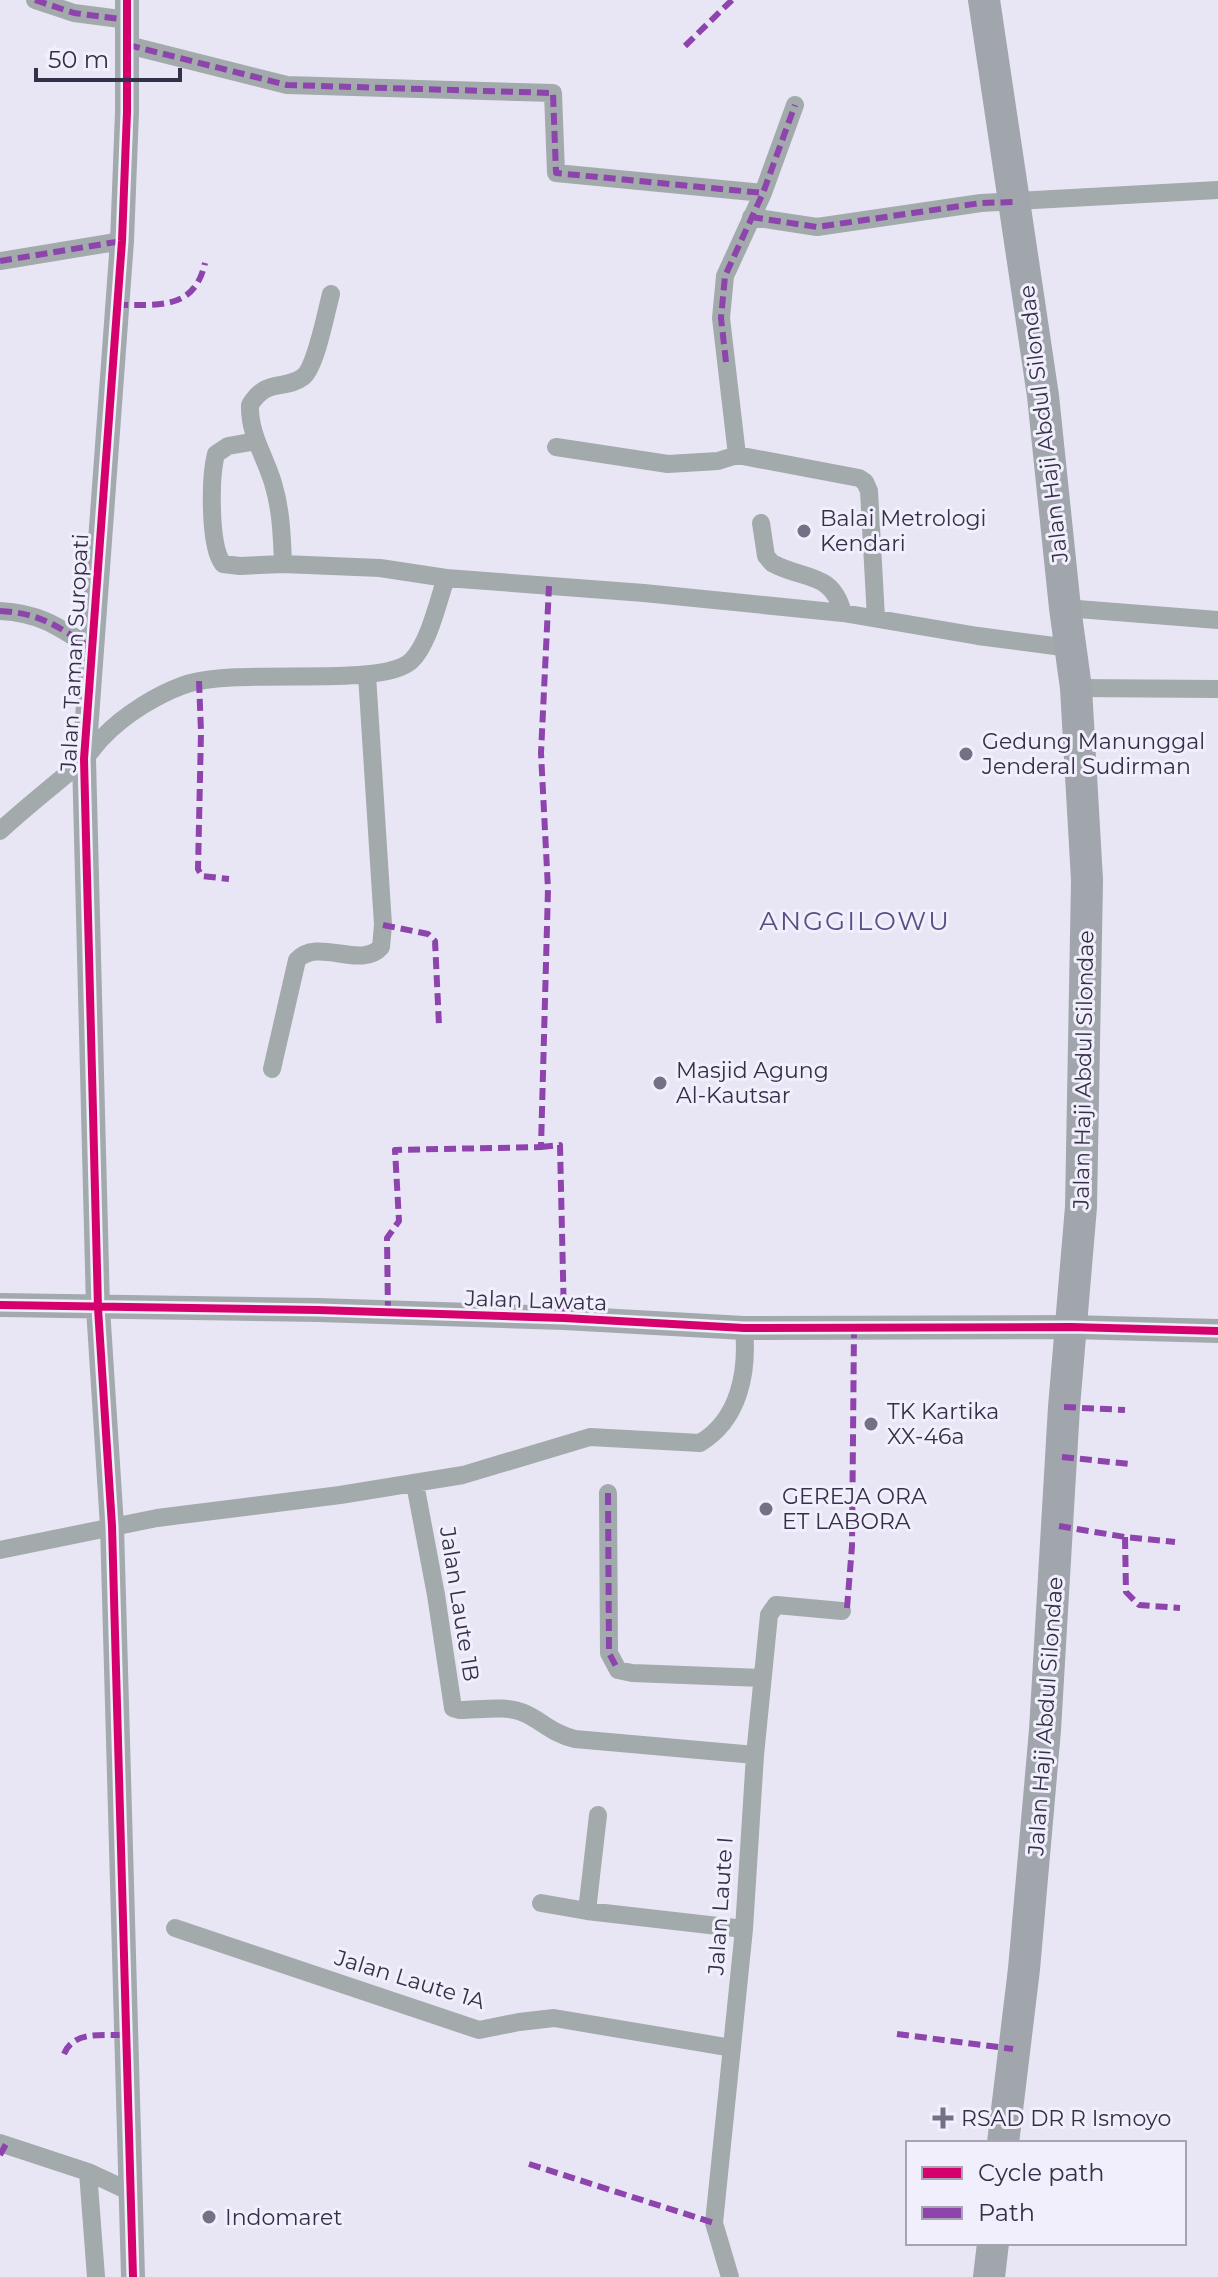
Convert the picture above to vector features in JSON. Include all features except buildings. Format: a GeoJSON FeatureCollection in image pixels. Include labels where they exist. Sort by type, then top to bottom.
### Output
{"type":"FeatureCollection","features":[{"type":"Feature","properties":{"kind":"highway","name":"Jalan Haji Abdul Silondae"},"geometry":{"type":"LineString","coordinates":[[984,0],[1037,343],[1076,688],[1087,880],[1081,1207],[1064,1407],[1044,1745],[1024,1969],[1003,2141]]}},
{"type":"Feature","properties":{"kind":"highway"},"geometry":{"type":"LineString","coordinates":[[989,2277],[993,2245]]}},
{"type":"Feature","properties":{"kind":"street"},"geometry":{"type":"LineString","coordinates":[[35,0],[74,13],[127,10]]}},
{"type":"Feature","properties":{"kind":"street","name":"Jalan Taman Suropati"},"geometry":{"type":"LineString","coordinates":[[127,10],[122,241],[84,759],[98,1308],[112,1526],[133,2277]]}},
{"type":"Feature","properties":{"kind":"street"},"geometry":{"type":"LineString","coordinates":[[128,45],[287,85],[553,93],[556,173],[763,193]]}},
{"type":"Feature","properties":{"kind":"street"},"geometry":{"type":"LineString","coordinates":[[737,455],[721,318],[725,276],[763,193],[795,105]]}},
{"type":"Feature","properties":{"kind":"street"},"geometry":{"type":"LineString","coordinates":[[751,217],[817,227],[981,203],[1218,190]]}},
{"type":"Feature","properties":{"kind":"street"},"geometry":{"type":"LineString","coordinates":[[0,261],[122,241]]}},
{"type":"Feature","properties":{"kind":"street"},"geometry":{"type":"LineString","coordinates":[[283,564],[278,500],[271,474],[256,441],[250,405],[264,389],[298,380],[309,371],[331,294]]}},
{"type":"Feature","properties":{"kind":"street"},"geometry":{"type":"LineString","coordinates":[[256,441],[228,446],[216,454],[215,545],[223,564],[380,568],[446,578],[644,593],[843,613],[1070,648]]}},
{"type":"Feature","properties":{"kind":"street"},"geometry":{"type":"LineString","coordinates":[[556,447],[668,464],[718,461],[737,455],[848,475],[865,482],[869,491],[876,618]]}},
{"type":"Feature","properties":{"kind":"street"},"geometry":{"type":"LineString","coordinates":[[761,523],[766,556],[772,563],[827,584],[836,592],[843,613]]}},
{"type":"Feature","properties":{"kind":"street"},"geometry":{"type":"LineString","coordinates":[[0,831],[84,759],[105,735],[127,717],[182,685],[213,677],[367,675],[396,669],[409,662],[421,648],[446,578]]}},
{"type":"Feature","properties":{"kind":"street"},"geometry":{"type":"LineString","coordinates":[[1065,608],[1218,620]]}},
{"type":"Feature","properties":{"kind":"street"},"geometry":{"type":"LineString","coordinates":[[0,611],[36,616],[53,623],[91,648]]}},
{"type":"Feature","properties":{"kind":"street"},"geometry":{"type":"LineString","coordinates":[[272,1069],[297,960],[302,955],[317,952],[370,955],[381,947],[383,925],[367,675]]}},
{"type":"Feature","properties":{"kind":"street"},"geometry":{"type":"LineString","coordinates":[[1076,688],[1218,689]]}},
{"type":"Feature","properties":{"kind":"street","name":"Jalan Lawata"},"geometry":{"type":"LineString","coordinates":[[0,1305],[318,1310],[744,1328],[1071,1327],[1218,1331]]}},
{"type":"Feature","properties":{"kind":"street"},"geometry":{"type":"LineString","coordinates":[[0,1550],[157,1518],[463,1475],[590,1437],[700,1443],[726,1417],[742,1387],[746,1346],[744,1328]]}},
{"type":"Feature","properties":{"kind":"street","name":"Jalan Laute 1B"},"geometry":{"type":"LineString","coordinates":[[415,1484],[453,1708],[514,1710],[559,1735],[575,1739],[755,1755]]}},
{"type":"Feature","properties":{"kind":"street"},"geometry":{"type":"LineString","coordinates":[[608,1493],[609,1653],[618,1670],[762,1678]]}},
{"type":"Feature","properties":{"kind":"street","name":"Jalan Laute I"},"geometry":{"type":"LineString","coordinates":[[730,2277],[714,2223],[744,1929],[755,1755],[769,1615],[776,1605],[842,1611]]}},
{"type":"Feature","properties":{"kind":"street"},"geometry":{"type":"LineString","coordinates":[[587,1911],[598,1815]]}},
{"type":"Feature","properties":{"kind":"street"},"geometry":{"type":"LineString","coordinates":[[541,1903],[744,1929]]}},
{"type":"Feature","properties":{"kind":"street","name":"Jalan Laute 1A"},"geometry":{"type":"LineString","coordinates":[[175,1928],[479,2030],[554,2018],[732,2048]]}},
{"type":"Feature","properties":{"kind":"street"},"geometry":{"type":"LineString","coordinates":[[0,2143],[88,2172],[131,2192]]}},
{"type":"Feature","properties":{"kind":"street"},"geometry":{"type":"LineString","coordinates":[[88,2172],[96,2277]]}},
{"type":"Feature","properties":{"kind":"marked path"},"geometry":{"type":"LineString","coordinates":[[35,0],[74,13],[128,20]]}},
{"type":"Feature","properties":{"kind":"marked path"},"geometry":{"type":"LineString","coordinates":[[685,46],[732,0]]}},
{"type":"Feature","properties":{"kind":"marked path"},"geometry":{"type":"LineString","coordinates":[[128,45],[287,85],[553,93],[556,173],[763,193]]}},
{"type":"Feature","properties":{"kind":"marked path"},"geometry":{"type":"LineString","coordinates":[[726,362],[721,318],[725,276],[763,193],[795,105]]}},
{"type":"Feature","properties":{"kind":"marked path"},"geometry":{"type":"LineString","coordinates":[[751,217],[817,227],[981,203],[1013,202]]}},
{"type":"Feature","properties":{"kind":"marked path"},"geometry":{"type":"LineString","coordinates":[[0,261],[122,241]]}},
{"type":"Feature","properties":{"kind":"marked path"},"geometry":{"type":"LineString","coordinates":[[116,305],[159,304],[183,298],[200,279],[205,263]]}},
{"type":"Feature","properties":{"kind":"marked path"},"geometry":{"type":"LineString","coordinates":[[388,1313],[387,1238],[399,1221],[395,1150],[541,1147],[548,889],[541,753],[549,586]]}},
{"type":"Feature","properties":{"kind":"marked path"},"geometry":{"type":"LineString","coordinates":[[0,611],[38,618],[91,648]]}},
{"type":"Feature","properties":{"kind":"marked path"},"geometry":{"type":"LineString","coordinates":[[199,681],[198,869],[202,876],[229,879]]}},
{"type":"Feature","properties":{"kind":"marked path"},"geometry":{"type":"LineString","coordinates":[[383,925],[428,934],[435,941],[439,1025]]}},
{"type":"Feature","properties":{"kind":"marked path"},"geometry":{"type":"LineString","coordinates":[[541,1147],[560,1145],[564,1318]]}},
{"type":"Feature","properties":{"kind":"marked path"},"geometry":{"type":"LineString","coordinates":[[847,1608],[852,1546],[854,1328]]}},
{"type":"Feature","properties":{"kind":"marked path"},"geometry":{"type":"LineString","coordinates":[[1064,1407],[1125,1410]]}},
{"type":"Feature","properties":{"kind":"marked path"},"geometry":{"type":"LineString","coordinates":[[1062,1457],[1130,1464]]}},
{"type":"Feature","properties":{"kind":"marked path"},"geometry":{"type":"LineString","coordinates":[[608,1493],[609,1653],[618,1670]]}},
{"type":"Feature","properties":{"kind":"marked path"},"geometry":{"type":"LineString","coordinates":[[1059,1526],[1175,1542]]}},
{"type":"Feature","properties":{"kind":"marked path"},"geometry":{"type":"LineString","coordinates":[[1125,1537],[1126,1592],[1139,1605],[1180,1608]]}},
{"type":"Feature","properties":{"kind":"marked path"},"geometry":{"type":"LineString","coordinates":[[897,2034],[1013,2049]]}},
{"type":"Feature","properties":{"kind":"marked path"},"geometry":{"type":"LineString","coordinates":[[64,2054],[69,2046],[82,2038],[125,2035]]}},
{"type":"Feature","properties":{"kind":"marked path"},"geometry":{"type":"LineString","coordinates":[[0,2155],[6,2144]]}},
{"type":"Feature","properties":{"kind":"marked path"},"geometry":{"type":"LineString","coordinates":[[529,2164],[714,2223]]}},
{"type":"Feature","properties":{"kind":"cycle path"},"geometry":{"type":"LineString","coordinates":[[127,0],[122,241],[84,759],[98,1308],[112,1526],[133,2277]]}},
{"type":"Feature","properties":{"kind":"cycle path"},"geometry":{"type":"LineString","coordinates":[[0,1305],[318,1310],[744,1328],[1071,1327],[1218,1331]]}},
{"type":"Feature","properties":{"kind":"place","name":"Balai Metrologi Kendari"},"geometry":{"type":"Point","coordinates":[804,531]}},
{"type":"Feature","properties":{"kind":"place","name":"Gedung Manunggal Jenderal Sudirman"},"geometry":{"type":"Point","coordinates":[966,754]}},
{"type":"Feature","properties":{"kind":"place","name":"Masjid Agung Al-Kautsar"},"geometry":{"type":"Point","coordinates":[660,1083]}},
{"type":"Feature","properties":{"kind":"place","name":"TK Kartika XX-46a"},"geometry":{"type":"Point","coordinates":[871,1424]}},
{"type":"Feature","properties":{"kind":"place","name":"GEREJA ORA ET LABORA"},"geometry":{"type":"Point","coordinates":[766,1509]}},
{"type":"Feature","properties":{"kind":"place","name":"RSAD DR R Ismoyo"},"geometry":{"type":"Point","coordinates":[943,2118]}},
{"type":"Feature","properties":{"kind":"place","name":"Indomaret"},"geometry":{"type":"Point","coordinates":[209,2217]}},
{"type":"Feature","properties":{"kind":"district","name":"ANGGILOWU"},"geometry":{"type":"Point","coordinates":[855,921]}}]}
